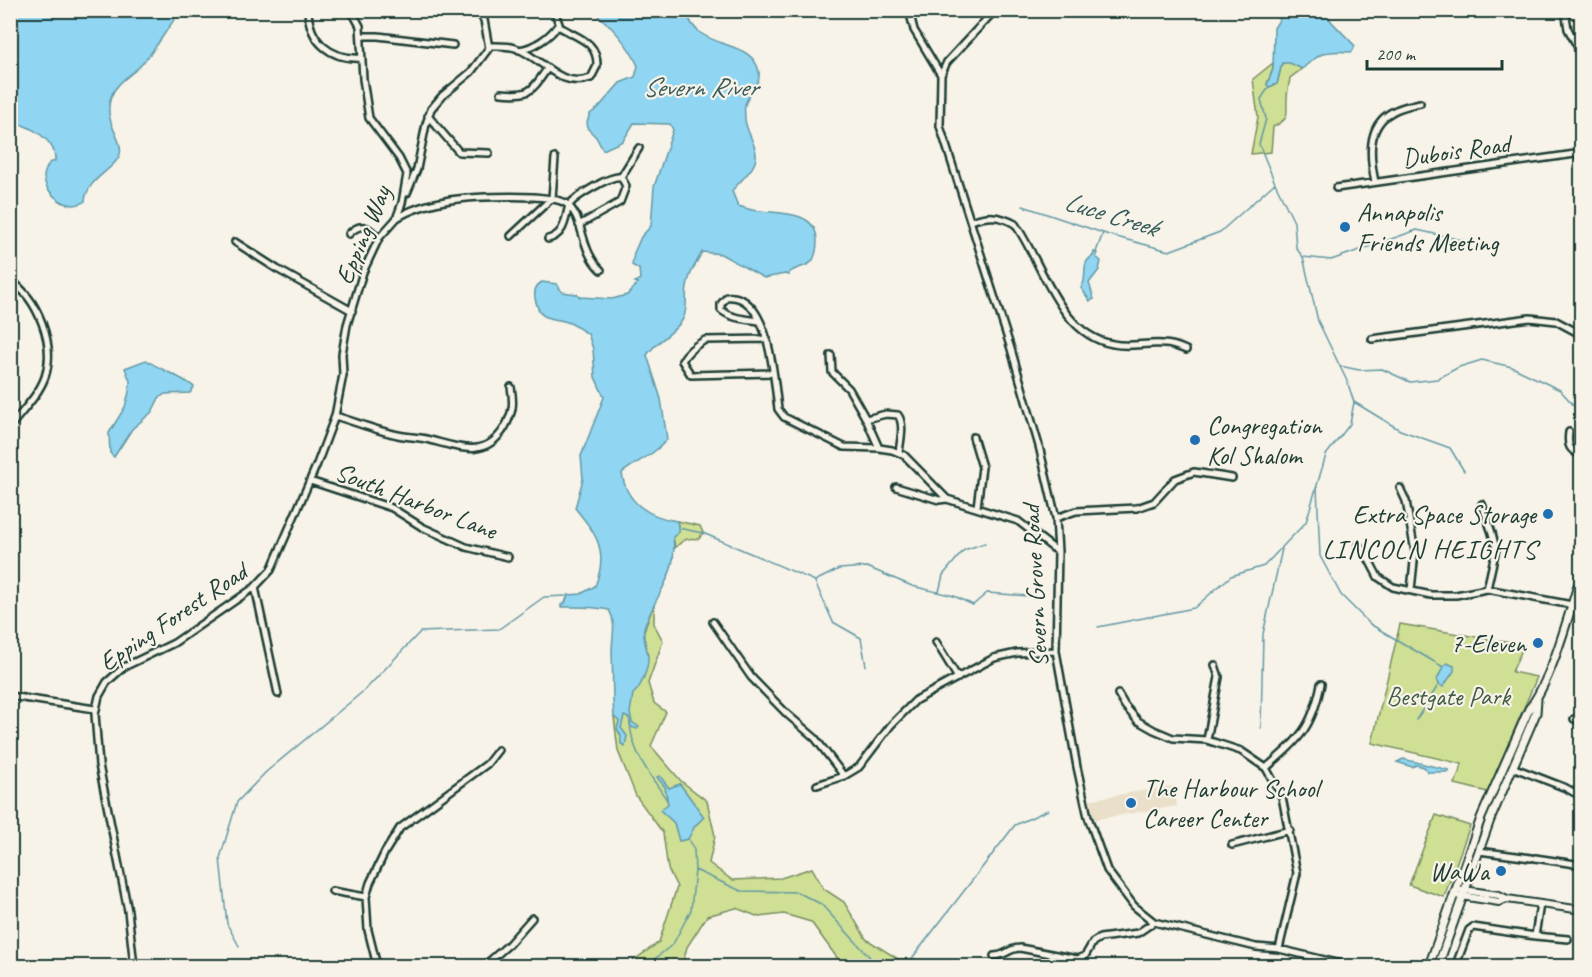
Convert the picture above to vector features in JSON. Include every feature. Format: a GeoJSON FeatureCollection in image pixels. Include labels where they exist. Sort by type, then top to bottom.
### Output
{"type":"FeatureCollection","features":[{"type":"Feature","properties":{"kind":"main road"},"geometry":{"type":"LineString","coordinates":[[1429,966],[1489,798],[1529,709],[1537,698],[1579,591],[1581,573]]}},
{"type":"Feature","properties":{"kind":"main road"},"geometry":{"type":"LineString","coordinates":[[1438,966],[1497,801],[1536,713],[1537,698]]}},
{"type":"Feature","properties":{"kind":"main road"},"geometry":{"type":"LineString","coordinates":[[1489,798],[1497,801]]}},
{"type":"Feature","properties":{"kind":"street"},"geometry":{"type":"LineString","coordinates":[[308,10],[310,28],[315,38],[339,57],[362,58]]}},
{"type":"Feature","properties":{"kind":"street","name":"Epping Way"},"geometry":{"type":"LineString","coordinates":[[348,10],[358,20],[369,118],[399,158],[407,174],[402,203],[396,219],[379,238],[363,272],[352,311]]}},
{"type":"Feature","properties":{"kind":"street"},"geometry":{"type":"LineString","coordinates":[[402,203],[417,169],[428,116],[435,104],[471,72],[489,46],[482,17],[476,10]]}},
{"type":"Feature","properties":{"kind":"street"},"geometry":{"type":"LineString","coordinates":[[482,17],[494,10]]}},
{"type":"Feature","properties":{"kind":"street"},"geometry":{"type":"LineString","coordinates":[[519,50],[547,69],[574,81],[591,78],[596,69],[597,58],[590,45],[581,37],[562,29],[558,25],[554,10]]}},
{"type":"Feature","properties":{"kind":"street"},"geometry":{"type":"LineString","coordinates":[[909,10],[914,30],[941,75]]}},
{"type":"Feature","properties":{"kind":"street"},"geometry":{"type":"LineString","coordinates":[[941,75],[947,62],[995,10]]}},
{"type":"Feature","properties":{"kind":"street"},"geometry":{"type":"LineString","coordinates":[[1565,10],[1568,29],[1581,53],[1578,57],[1581,63]]}},
{"type":"Feature","properties":{"kind":"street"},"geometry":{"type":"LineString","coordinates":[[489,46],[519,50],[535,45],[558,25]]}},
{"type":"Feature","properties":{"kind":"street"},"geometry":{"type":"LineString","coordinates":[[361,36],[453,45]]}},
{"type":"Feature","properties":{"kind":"street"},"geometry":{"type":"LineString","coordinates":[[501,93],[519,95],[528,92],[547,69]]}},
{"type":"Feature","properties":{"kind":"street","name":"Severn Grove Road"},"geometry":{"type":"LineString","coordinates":[[941,75],[940,126],[1011,349],[1039,446],[1056,518],[1058,552],[1056,651],[1088,817],[1110,876],[1134,906],[1154,922],[1256,947],[1350,966]]}},
{"type":"Feature","properties":{"kind":"street"},"geometry":{"type":"LineString","coordinates":[[1375,182],[1370,153],[1376,129],[1391,112],[1420,103]]}},
{"type":"Feature","properties":{"kind":"street"},"geometry":{"type":"LineString","coordinates":[[428,116],[459,152],[489,153]]}},
{"type":"Feature","properties":{"kind":"street"},"geometry":{"type":"LineString","coordinates":[[621,177],[639,148]]}},
{"type":"Feature","properties":{"kind":"street","name":"Dubois Road"},"geometry":{"type":"LineString","coordinates":[[1336,188],[1581,153]]}},
{"type":"Feature","properties":{"kind":"street"},"geometry":{"type":"LineString","coordinates":[[511,236],[552,198],[555,159]]}},
{"type":"Feature","properties":{"kind":"street"},"geometry":{"type":"LineString","coordinates":[[548,238],[556,236],[561,231],[568,205],[575,199],[612,177],[621,177]]}},
{"type":"Feature","properties":{"kind":"street"},"geometry":{"type":"LineString","coordinates":[[579,225],[620,202],[626,186],[621,177]]}},
{"type":"Feature","properties":{"kind":"street"},"geometry":{"type":"LineString","coordinates":[[396,219],[451,200],[552,198],[568,205],[575,214],[588,254],[601,270]]}},
{"type":"Feature","properties":{"kind":"street"},"geometry":{"type":"LineString","coordinates":[[971,221],[994,216],[1014,224],[1067,315],[1091,336],[1111,344],[1133,346],[1167,344],[1186,350]]}},
{"type":"Feature","properties":{"kind":"street"},"geometry":{"type":"LineString","coordinates":[[349,234],[355,228],[363,225],[370,228],[379,238]]}},
{"type":"Feature","properties":{"kind":"street"},"geometry":{"type":"LineString","coordinates":[[235,242],[277,269],[352,311]]}},
{"type":"Feature","properties":{"kind":"street"},"geometry":{"type":"LineString","coordinates":[[10,280],[35,306],[45,334],[49,358],[38,392],[10,427]]}},
{"type":"Feature","properties":{"kind":"street"},"geometry":{"type":"LineString","coordinates":[[759,321],[724,313],[721,310],[721,304],[727,297],[735,297],[742,299],[753,309],[759,321],[767,339],[778,410],[784,417],[844,447],[879,448],[904,455],[947,499]]}},
{"type":"Feature","properties":{"kind":"street","name":"Epping Forest Road"},"geometry":{"type":"LineString","coordinates":[[134,966],[128,911],[99,765],[95,709],[104,685],[124,667],[174,643],[255,587],[271,570],[310,481],[335,416],[343,375],[342,354],[352,311]]}},
{"type":"Feature","properties":{"kind":"street"},"geometry":{"type":"LineString","coordinates":[[1372,339],[1530,318],[1556,321],[1581,335]]}},
{"type":"Feature","properties":{"kind":"street"},"geometry":{"type":"LineString","coordinates":[[767,339],[705,340],[685,355],[682,361],[691,375],[773,373]]}},
{"type":"Feature","properties":{"kind":"street"},"geometry":{"type":"LineString","coordinates":[[831,355],[832,372],[849,389],[879,448]]}},
{"type":"Feature","properties":{"kind":"street"},"geometry":{"type":"LineString","coordinates":[[335,416],[398,435],[473,449],[490,444],[500,435],[512,413],[514,403],[511,387]]}},
{"type":"Feature","properties":{"kind":"street"},"geometry":{"type":"LineString","coordinates":[[866,419],[886,414],[898,416],[902,426],[899,453]]}},
{"type":"Feature","properties":{"kind":"street"},"geometry":{"type":"LineString","coordinates":[[1569,432],[1567,443],[1571,450],[1581,456]]}},
{"type":"Feature","properties":{"kind":"street"},"geometry":{"type":"LineString","coordinates":[[973,437],[981,467],[977,507]]}},
{"type":"Feature","properties":{"kind":"street"},"geometry":{"type":"LineString","coordinates":[[1056,518],[1076,511],[1137,508],[1154,502],[1176,479],[1194,472],[1232,478]]}},
{"type":"Feature","properties":{"kind":"street","name":"South Harbor Lane"},"geometry":{"type":"LineString","coordinates":[[310,481],[392,508],[423,528],[466,547],[508,557]]}},
{"type":"Feature","properties":{"kind":"street"},"geometry":{"type":"LineString","coordinates":[[896,487],[939,500],[947,499],[977,507],[1018,521],[1058,552]]}},
{"type":"Feature","properties":{"kind":"street"},"geometry":{"type":"LineString","coordinates":[[1400,488],[1406,501],[1415,552],[1411,591]]}},
{"type":"Feature","properties":{"kind":"street"},"geometry":{"type":"LineString","coordinates":[[1482,504],[1496,549],[1487,589]]}},
{"type":"Feature","properties":{"kind":"street"},"geometry":{"type":"LineString","coordinates":[[1358,545],[1367,556],[1378,577],[1393,587],[1431,595],[1456,595],[1487,589],[1572,605]]}},
{"type":"Feature","properties":{"kind":"street"},"geometry":{"type":"LineString","coordinates":[[255,587],[278,694]]}},
{"type":"Feature","properties":{"kind":"street"},"geometry":{"type":"LineString","coordinates":[[713,622],[751,677],[814,738],[844,776]]}},
{"type":"Feature","properties":{"kind":"street"},"geometry":{"type":"LineString","coordinates":[[936,642],[957,678]]}},
{"type":"Feature","properties":{"kind":"street"},"geometry":{"type":"LineString","coordinates":[[818,784],[844,776],[858,766],[891,725],[916,700],[994,658],[1017,653],[1056,651]]}},
{"type":"Feature","properties":{"kind":"street"},"geometry":{"type":"LineString","coordinates":[[1207,740],[1219,677],[1215,665]]}},
{"type":"Feature","properties":{"kind":"street"},"geometry":{"type":"LineString","coordinates":[[1266,768],[1295,742],[1311,721],[1321,684]]}},
{"type":"Feature","properties":{"kind":"street"},"geometry":{"type":"LineString","coordinates":[[1118,694],[1138,722],[1173,738],[1207,740],[1241,751],[1266,768],[1282,797],[1297,873],[1279,950]]}},
{"type":"Feature","properties":{"kind":"street"},"geometry":{"type":"LineString","coordinates":[[10,696],[95,709]]}},
{"type":"Feature","properties":{"kind":"street"},"geometry":{"type":"LineString","coordinates":[[1574,719],[1581,720]]}},
{"type":"Feature","properties":{"kind":"street"},"geometry":{"type":"LineString","coordinates":[[377,966],[368,930],[366,897],[378,866],[400,828],[488,764],[498,750]]}},
{"type":"Feature","properties":{"kind":"street"},"geometry":{"type":"LineString","coordinates":[[1512,767],[1581,797]]}},
{"type":"Feature","properties":{"kind":"street"},"geometry":{"type":"LineString","coordinates":[[1232,845],[1290,830]]}},
{"type":"Feature","properties":{"kind":"street"},"geometry":{"type":"LineString","coordinates":[[1479,851],[1581,865]]}},
{"type":"Feature","properties":{"kind":"street"},"geometry":{"type":"LineString","coordinates":[[332,891],[366,897]]}},
{"type":"Feature","properties":{"kind":"street"},"geometry":{"type":"LineString","coordinates":[[1456,892],[1499,902],[1507,899],[1581,910]]}},
{"type":"Feature","properties":{"kind":"street"},"geometry":{"type":"LineString","coordinates":[[1535,936],[1540,904]]}},
{"type":"Feature","properties":{"kind":"street"},"geometry":{"type":"LineString","coordinates":[[484,966],[508,945],[532,918]]}},
{"type":"Feature","properties":{"kind":"street"},"geometry":{"type":"LineString","coordinates":[[994,956],[1003,956],[1015,948],[1020,948],[1077,959],[1085,956],[1093,942],[1100,938],[1138,933],[1154,922]]}},
{"type":"Feature","properties":{"kind":"street"},"geometry":{"type":"LineString","coordinates":[[1461,966],[1457,962],[1469,930],[1473,927],[1568,939]]}},
{"type":"Feature","properties":{"kind":"shaded area","name":"The Harbour School Career Center"},"geometry":{"type":"Polygon","coordinates":[[[1173,786],[1177,806],[1091,820],[1086,800],[1173,786]]]}},
{"type":"Feature","properties":{"kind":"green space"},"geometry":{"type":"Polygon","coordinates":[[[1290,62],[1302,69],[1290,78],[1286,116],[1283,121],[1273,127],[1271,152],[1251,154],[1258,117],[1253,79],[1273,63],[1267,84],[1269,87],[1277,84],[1282,63],[1290,62]]]}},
{"type":"Feature","properties":{"kind":"green space"},"geometry":{"type":"Polygon","coordinates":[[[677,521],[700,526],[703,533],[699,539],[691,538],[675,548],[673,537],[679,532],[677,521]]]}},
{"type":"Feature","properties":{"kind":"green space"},"geometry":{"type":"Polygon","coordinates":[[[654,603],[654,624],[663,641],[648,683],[654,703],[666,712],[651,746],[681,781],[707,801],[715,836],[709,863],[732,880],[781,878],[812,868],[824,889],[844,902],[866,939],[898,959],[915,959],[917,966],[843,966],[811,922],[784,914],[759,917],[736,908],[707,916],[687,947],[682,966],[626,966],[659,942],[677,887],[668,869],[663,833],[636,796],[618,751],[614,717],[654,603]]]}},
{"type":"Feature","properties":{"kind":"green space","name":"Bestgate Park"},"geometry":{"type":"Polygon","coordinates":[[[1400,624],[1524,645],[1512,672],[1537,677],[1488,792],[1455,784],[1462,764],[1372,743],[1400,624]]]}},
{"type":"Feature","properties":{"kind":"green space"},"geometry":{"type":"Polygon","coordinates":[[[1436,815],[1470,826],[1444,897],[1409,885],[1436,815]]]}},
{"type":"Feature","properties":{"kind":"water"},"geometry":{"type":"Polygon","coordinates":[[[10,11],[179,11],[145,60],[113,92],[109,114],[119,142],[120,154],[91,186],[85,201],[79,204],[72,205],[59,200],[53,196],[45,184],[44,177],[49,163],[55,161],[52,146],[33,130],[11,122],[10,11]]]}},
{"type":"Feature","properties":{"kind":"water","name":"Severn River"},"geometry":{"type":"Polygon","coordinates":[[[592,11],[687,11],[692,24],[700,33],[746,53],[754,61],[759,77],[745,105],[745,110],[746,123],[756,159],[751,169],[732,191],[738,206],[802,218],[815,230],[817,241],[816,253],[811,263],[792,271],[789,275],[764,278],[721,254],[702,252],[689,278],[683,319],[647,355],[661,399],[667,439],[652,453],[622,473],[628,493],[634,500],[648,512],[677,521],[679,532],[673,537],[671,569],[644,626],[647,665],[641,684],[633,694],[630,713],[632,722],[639,727],[637,729],[631,727],[629,718],[624,716],[621,728],[627,736],[625,746],[621,744],[621,736],[617,729],[619,721],[614,717],[613,625],[609,610],[561,607],[568,595],[581,594],[595,586],[599,574],[601,553],[599,544],[575,508],[583,479],[581,456],[604,397],[595,377],[593,349],[588,334],[570,323],[543,315],[537,306],[535,293],[536,287],[542,282],[557,284],[562,292],[577,294],[580,297],[612,299],[627,295],[638,283],[635,282],[640,279],[639,269],[632,265],[634,253],[641,237],[651,226],[654,187],[673,130],[670,124],[634,123],[623,141],[603,150],[596,137],[588,129],[587,122],[590,114],[620,83],[635,77],[638,66],[619,36],[592,11]]]}},
{"type":"Feature","properties":{"kind":"water"},"geometry":{"type":"Polygon","coordinates":[[[1279,11],[1325,11],[1331,21],[1355,46],[1352,52],[1325,53],[1302,69],[1290,63],[1282,63],[1277,84],[1269,87],[1267,85],[1273,69],[1274,28],[1281,17],[1279,11]]]}},
{"type":"Feature","properties":{"kind":"water"},"geometry":{"type":"Polygon","coordinates":[[[1094,252],[1101,261],[1099,270],[1089,283],[1094,299],[1090,301],[1081,288],[1086,262],[1094,252]]]}},
{"type":"Feature","properties":{"kind":"water"},"geometry":{"type":"Polygon","coordinates":[[[146,360],[194,387],[190,393],[165,394],[159,398],[152,412],[132,429],[114,457],[110,453],[109,433],[125,407],[129,392],[130,381],[125,368],[146,360]]]}},
{"type":"Feature","properties":{"kind":"water"},"geometry":{"type":"Polygon","coordinates":[[[1447,663],[1454,666],[1454,671],[1443,687],[1437,680],[1447,663]]]}},
{"type":"Feature","properties":{"kind":"water"},"geometry":{"type":"Polygon","coordinates":[[[1403,759],[1449,770],[1449,772],[1428,772],[1424,767],[1416,765],[1412,767],[1397,762],[1403,759]]]}},
{"type":"Feature","properties":{"kind":"water"},"geometry":{"type":"Polygon","coordinates":[[[660,776],[669,788],[680,784],[704,817],[695,826],[688,839],[679,841],[674,823],[660,810],[668,804],[665,787],[657,777],[660,776]]]}},
{"type":"Feature","properties":{"kind":"waterway","name":"Luce Creek"},"geometry":{"type":"LineString","coordinates":[[1098,627],[1194,608],[1231,576],[1264,566],[1306,522],[1326,455],[1350,424],[1354,402],[1347,381],[1318,321],[1303,257],[1296,248],[1294,222],[1259,144],[1266,119],[1261,99],[1269,87]]}},
{"type":"Feature","properties":{"kind":"waterway","name":"Luce Creek"},"geometry":{"type":"LineString","coordinates":[[1023,206],[1109,235],[1169,251],[1220,232],[1275,183]]}},
{"type":"Feature","properties":{"kind":"waterway"},"geometry":{"type":"LineString","coordinates":[[1303,257],[1331,260],[1417,230],[1475,243]]}},
{"type":"Feature","properties":{"kind":"waterway"},"geometry":{"type":"LineString","coordinates":[[1096,252],[1103,233]]}},
{"type":"Feature","properties":{"kind":"waterway","name":"Luce Creek"},"geometry":{"type":"LineString","coordinates":[[1340,366],[1359,370],[1382,369],[1410,382],[1437,379],[1459,367],[1482,360],[1512,367],[1560,390],[1578,410]]}},
{"type":"Feature","properties":{"kind":"waterway"},"geometry":{"type":"LineString","coordinates":[[1354,402],[1400,430],[1450,448],[1464,471]]}},
{"type":"Feature","properties":{"kind":"waterway","name":"Luce Creek"},"geometry":{"type":"LineString","coordinates":[[1317,487],[1320,556],[1341,595],[1370,624],[1443,667]]}},
{"type":"Feature","properties":{"kind":"waterway"},"geometry":{"type":"LineString","coordinates":[[678,528],[703,533],[815,581],[839,569],[867,567],[912,586],[954,596],[973,605],[987,593],[1042,597]]}},
{"type":"Feature","properties":{"kind":"waterway"},"geometry":{"type":"LineString","coordinates":[[939,592],[943,575],[964,550],[985,543]]}},
{"type":"Feature","properties":{"kind":"waterway"},"geometry":{"type":"LineString","coordinates":[[1261,728],[1263,634],[1282,549]]}},
{"type":"Feature","properties":{"kind":"waterway"},"geometry":{"type":"LineString","coordinates":[[815,582],[833,622],[861,638],[866,666]]}},
{"type":"Feature","properties":{"kind":"waterway"},"geometry":{"type":"LineString","coordinates":[[239,946],[227,924],[220,858],[237,802],[266,772],[366,689],[420,632],[499,629],[544,597],[566,596]]}},
{"type":"Feature","properties":{"kind":"waterway"},"geometry":{"type":"LineString","coordinates":[[1416,720],[1439,684]]}},
{"type":"Feature","properties":{"kind":"waterway"},"geometry":{"type":"LineString","coordinates":[[630,722],[638,754],[667,800]]}},
{"type":"Feature","properties":{"kind":"waterway"},"geometry":{"type":"LineString","coordinates":[[906,966],[1015,825],[1048,810]]}},
{"type":"Feature","properties":{"kind":"waterway"},"geometry":{"type":"LineString","coordinates":[[688,839],[694,850],[695,870],[741,891],[797,892],[821,904],[878,966]]}},
{"type":"Feature","properties":{"kind":"waterway"},"geometry":{"type":"LineString","coordinates":[[646,966],[673,944],[691,910],[695,870]]}},
{"type":"Feature","properties":{"kind":"place","name":"Annapolis Friends Meeting"},"geometry":{"type":"Point","coordinates":[1345,227]}},
{"type":"Feature","properties":{"kind":"place","name":"Congregation Kol Shalom"},"geometry":{"type":"Point","coordinates":[1195,440]}},
{"type":"Feature","properties":{"kind":"place","name":"Extra Space Storage"},"geometry":{"type":"Point","coordinates":[1548,514]}},
{"type":"Feature","properties":{"kind":"place","name":"7-Eleven"},"geometry":{"type":"Point","coordinates":[1538,643]}},
{"type":"Feature","properties":{"kind":"place","name":"The Harbour School Career Center"},"geometry":{"type":"Point","coordinates":[1131,803]}},
{"type":"Feature","properties":{"kind":"place","name":"WaWa"},"geometry":{"type":"Point","coordinates":[1501,871]}},
{"type":"Feature","properties":{"kind":"district","name":"LINCOLN HEIGHTS"},"geometry":{"type":"Point","coordinates":[1430,549]}}]}
